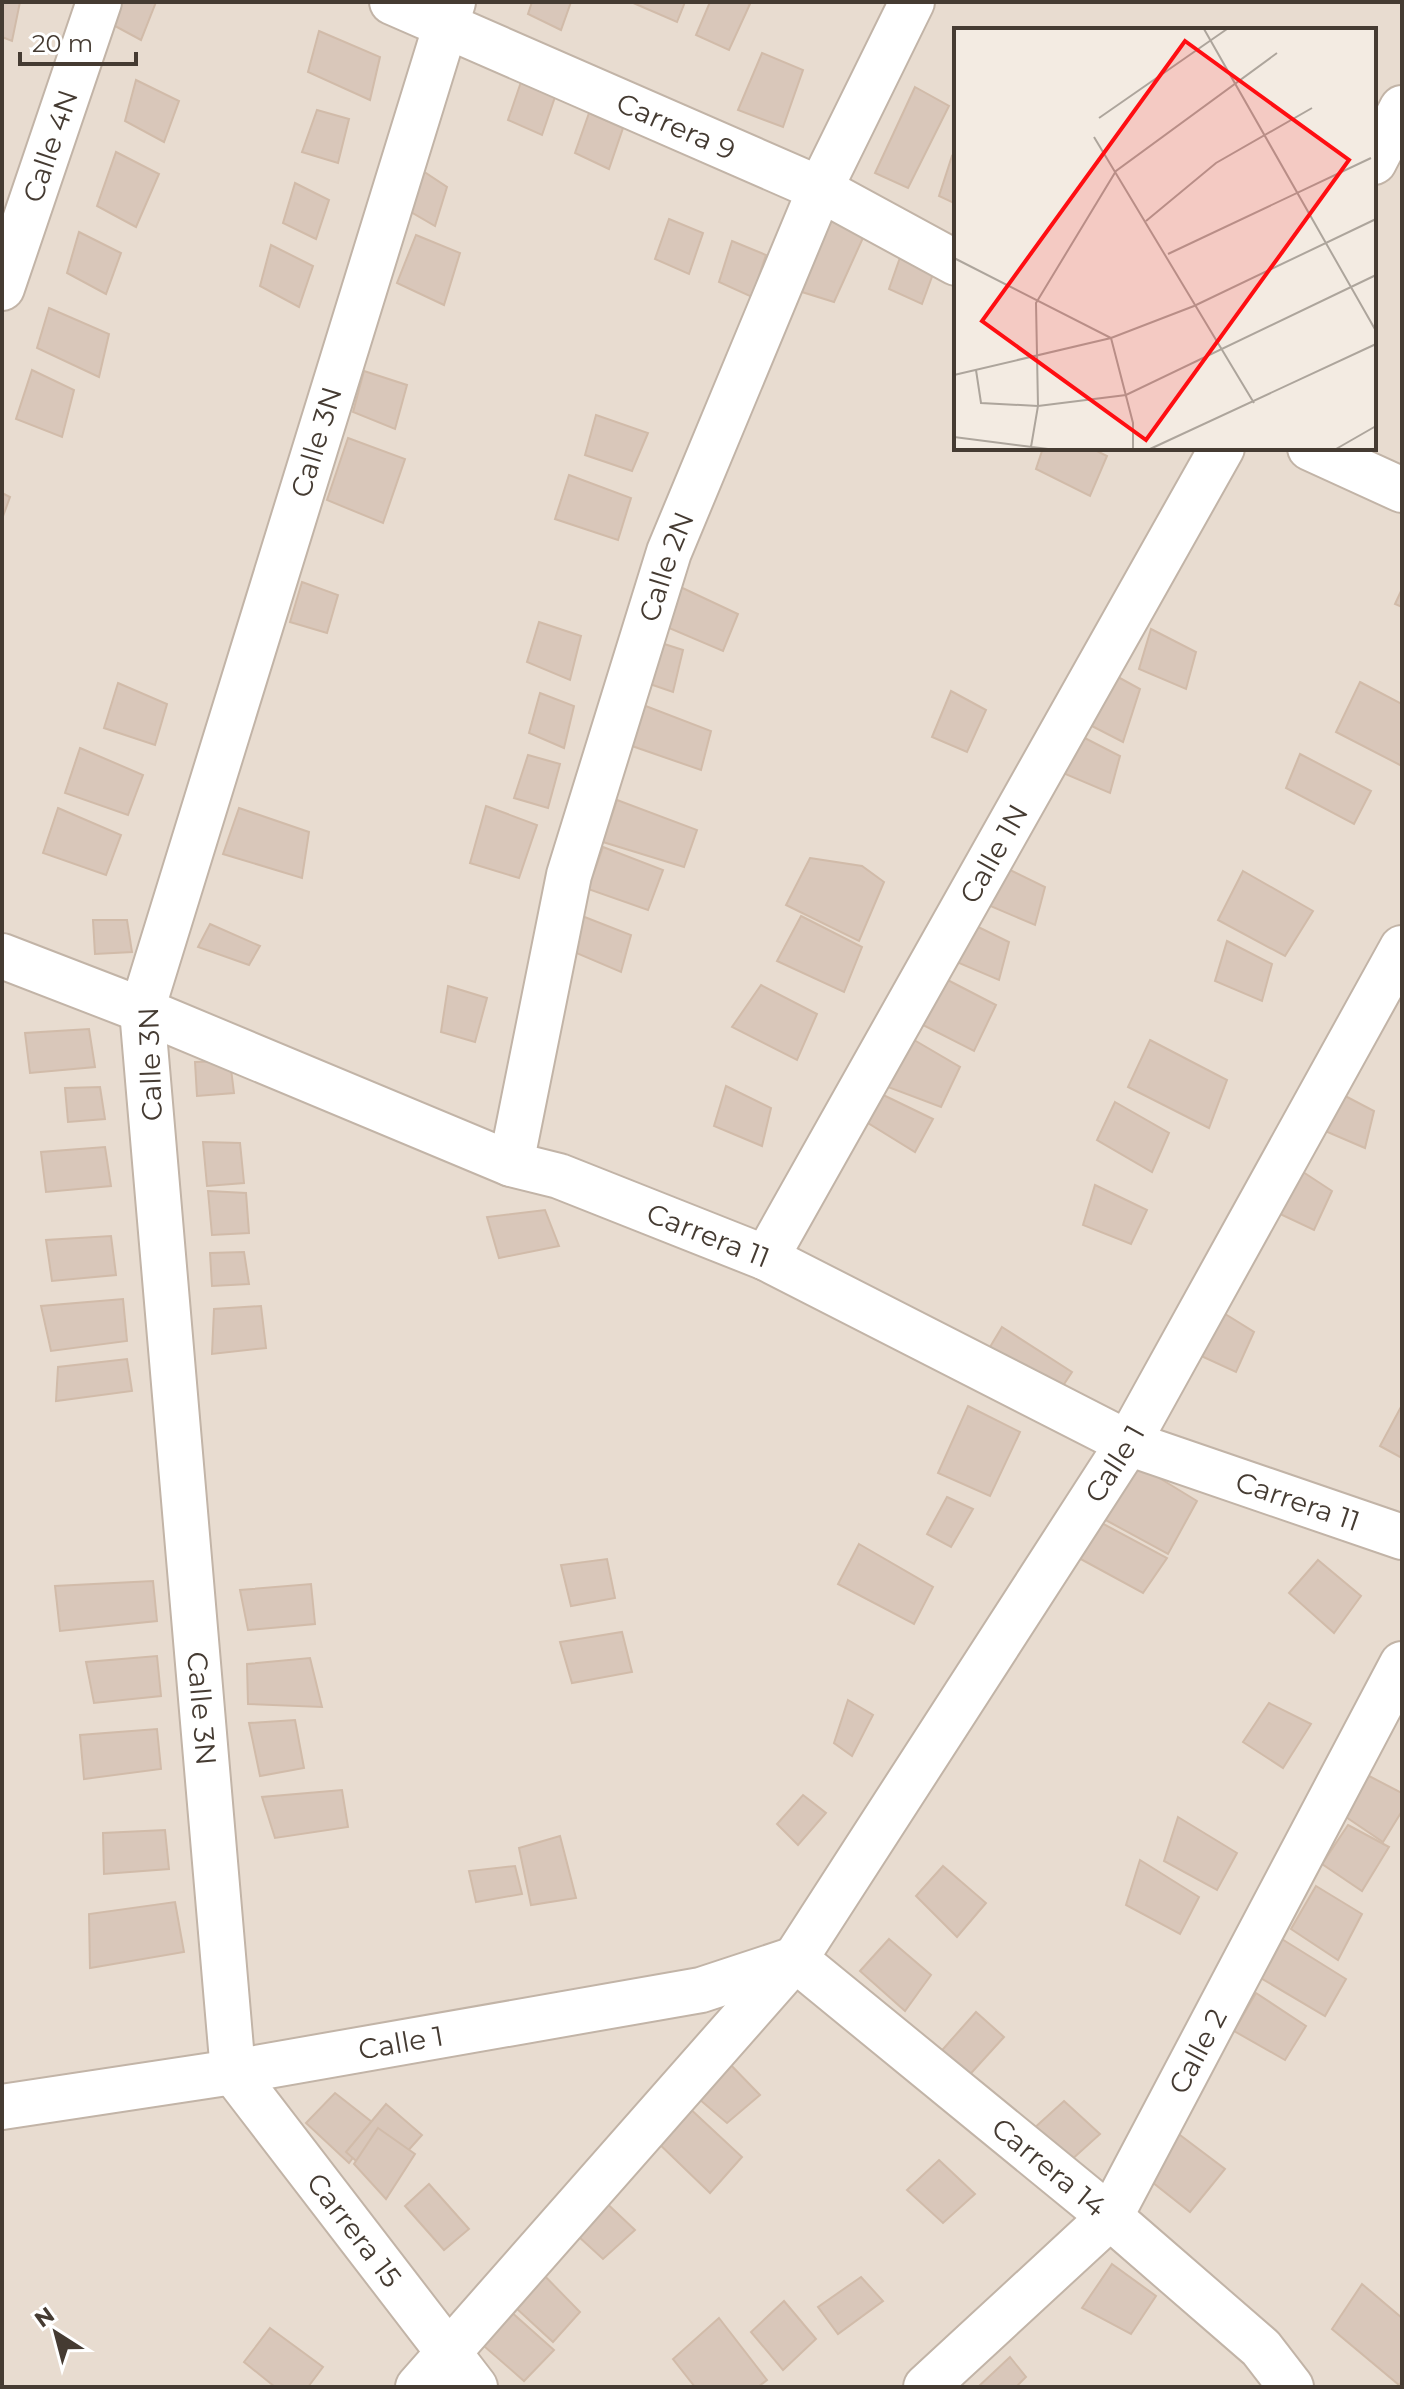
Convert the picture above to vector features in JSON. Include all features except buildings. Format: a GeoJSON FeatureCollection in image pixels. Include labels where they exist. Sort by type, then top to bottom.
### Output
{"type":"FeatureCollection","features":[{"type":"Feature","properties":{"kind":"street","name":"Calle 4N"},"geometry":{"type":"LineString","coordinates":[[2,288],[99,2]]}},
{"type":"Feature","properties":{"kind":"street","name":"Carrera 9"},"geometry":{"type":"LineString","coordinates":[[392,2],[449,13],[820,189],[954,262]]}},
{"type":"Feature","properties":{"kind":"street","name":"Calle 2N"},"geometry":{"type":"LineString","coordinates":[[511,1164],[569,875],[669,552],[820,189],[912,2]]}},
{"type":"Feature","properties":{"kind":"street","name":"Calle 3N"},"geometry":{"type":"LineString","coordinates":[[233,2072],[142,1010],[449,13]]}},
{"type":"Feature","properties":{"kind":"street"},"geometry":{"type":"LineString","coordinates":[[1376,158],[1402,108]]}},
{"type":"Feature","properties":{"kind":"street","name":"Calle 1N"},"geometry":{"type":"LineString","coordinates":[[766,1258],[1221,450]]}},
{"type":"Feature","properties":{"kind":"street"},"geometry":{"type":"LineString","coordinates":[[1314,450],[1402,490]]}},
{"type":"Feature","properties":{"kind":"street","name":"Calle 1"},"geometry":{"type":"LineString","coordinates":[[418,2387],[795,1959],[1128,1443],[1402,948]]}},
{"type":"Feature","properties":{"kind":"street","name":"Carrera 11"},"geometry":{"type":"LineString","coordinates":[[2,956],[142,1010],[511,1164],[559,1176],[766,1258],[1128,1443],[1402,1537]]}},
{"type":"Feature","properties":{"kind":"street","name":"Calle 2"},"geometry":{"type":"LineString","coordinates":[[926,2387],[1110,2217],[1402,1664]]}},
{"type":"Feature","properties":{"kind":"street","name":"Calle 1"},"geometry":{"type":"LineString","coordinates":[[3,2107],[233,2072],[701,1990],[795,1959]]}},
{"type":"Feature","properties":{"kind":"street","name":"Carrera 14"},"geometry":{"type":"LineString","coordinates":[[795,1959],[1110,2217],[1261,2348],[1291,2387]]}},
{"type":"Feature","properties":{"kind":"street","name":"Carrera 15"},"geometry":{"type":"LineString","coordinates":[[233,2072],[475,2387]]}},
{"type":"Feature","properties":{"kind":"shaded area"},"geometry":{"type":"Polygon","coordinates":[[[2,2],[1402,2],[1402,2387],[2,2387],[2,2]]]}}]}
